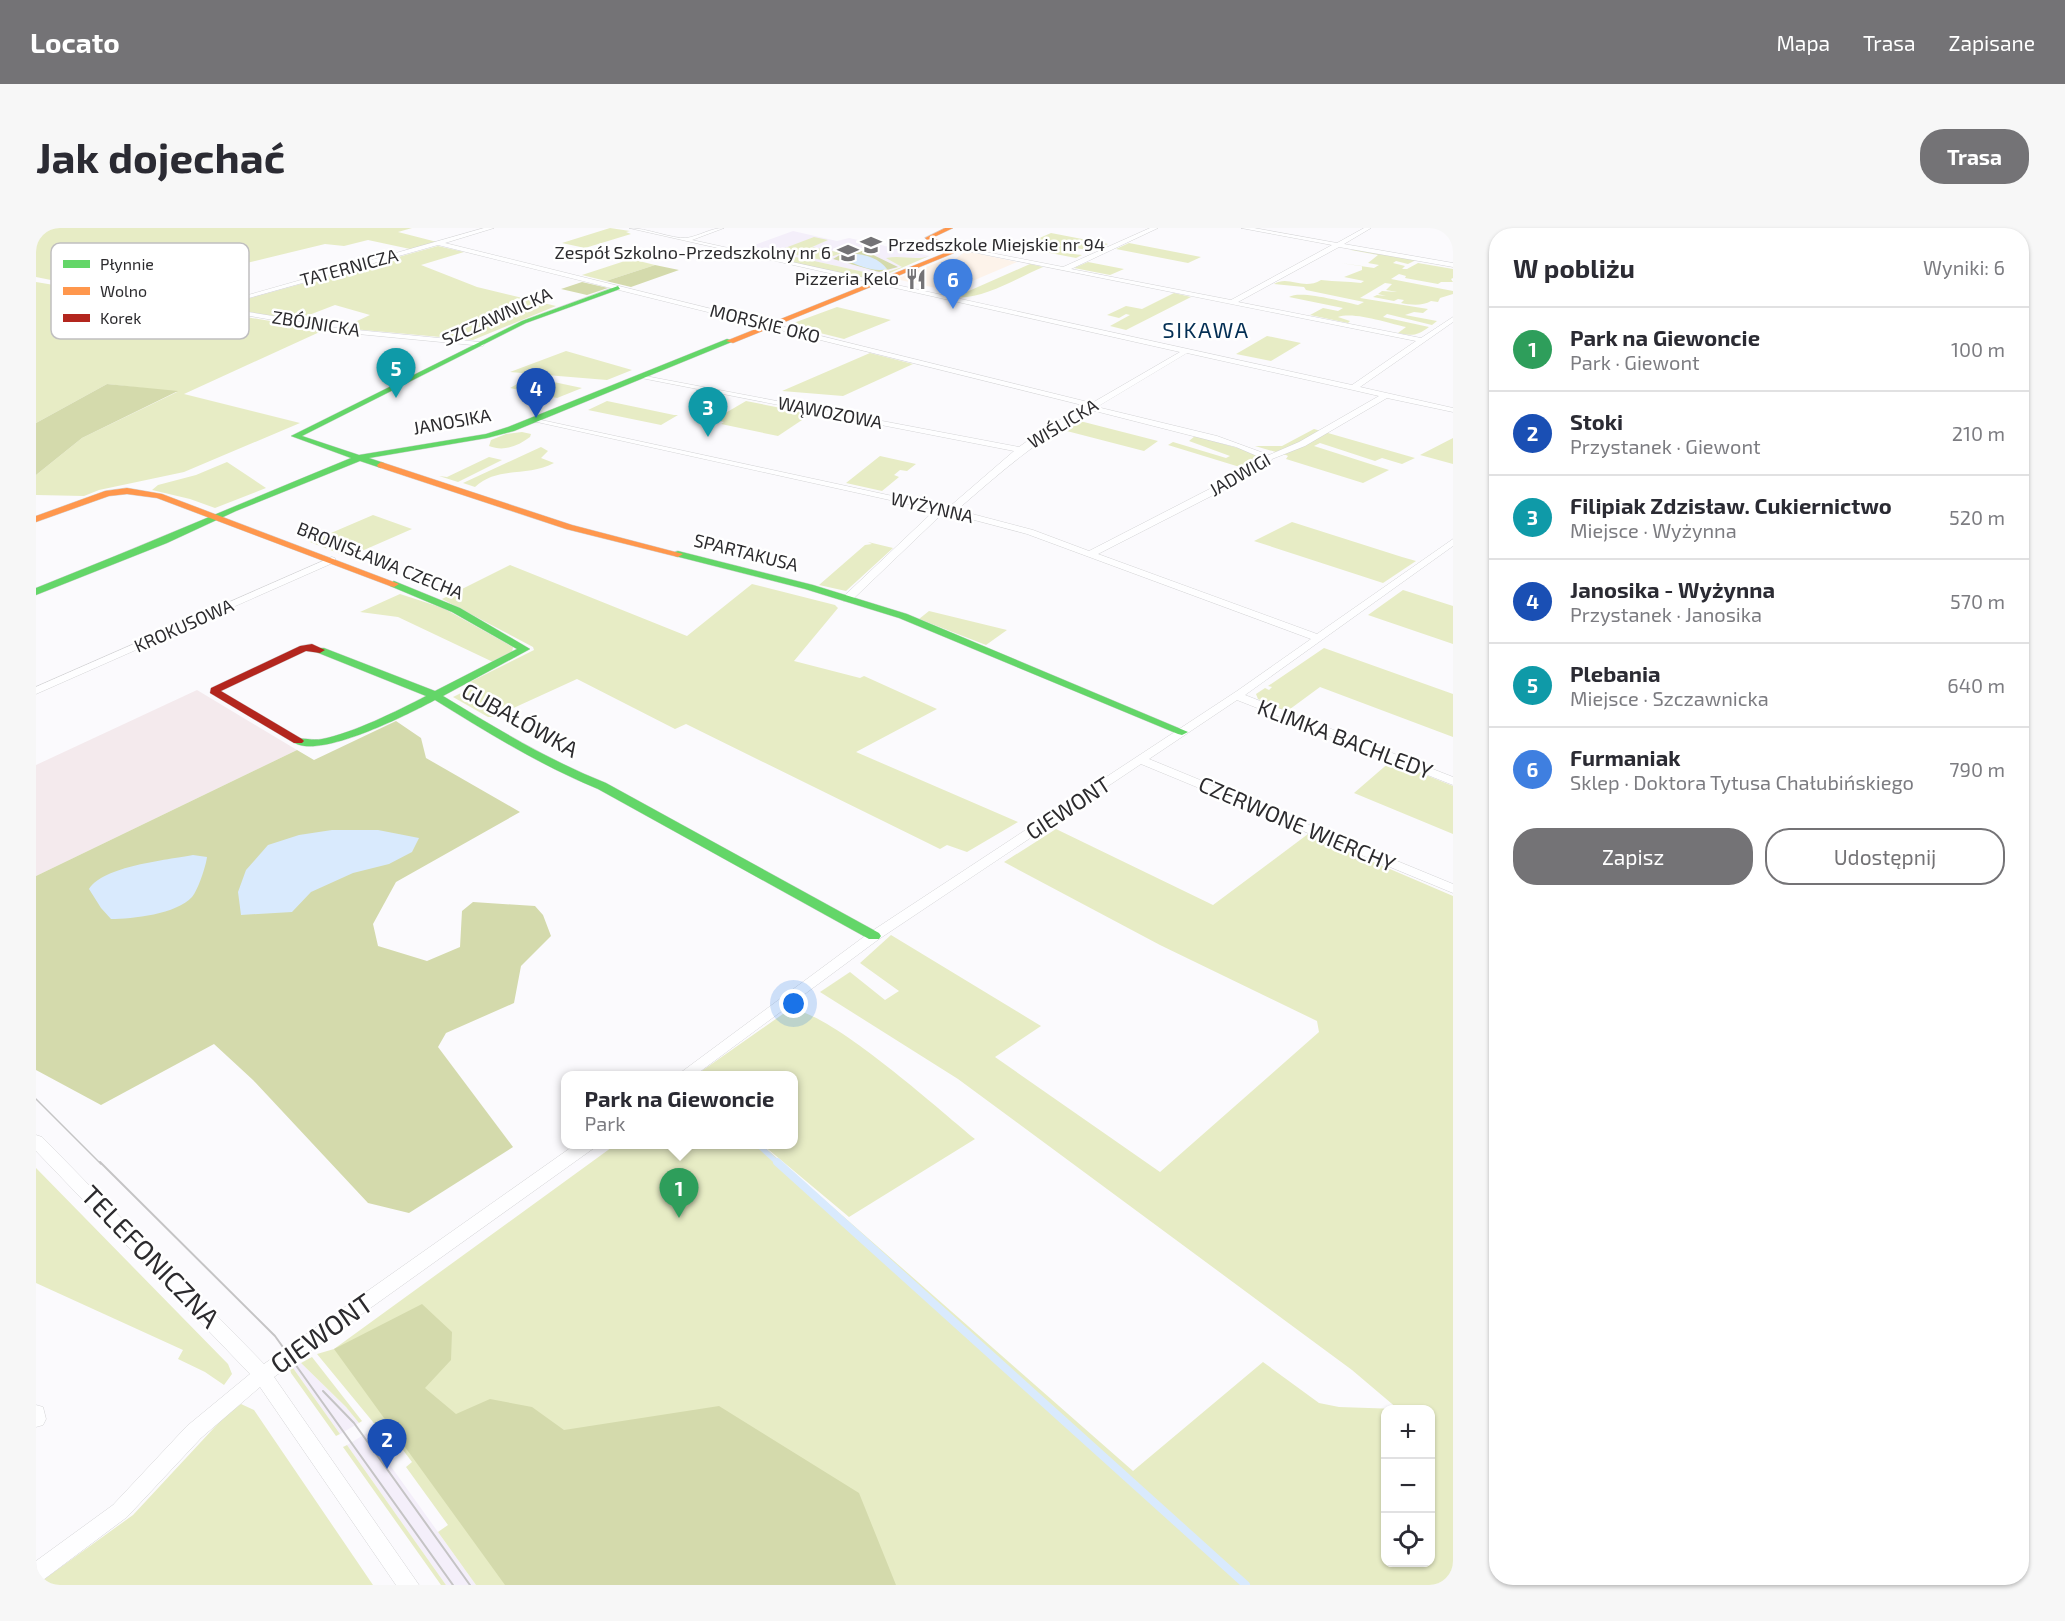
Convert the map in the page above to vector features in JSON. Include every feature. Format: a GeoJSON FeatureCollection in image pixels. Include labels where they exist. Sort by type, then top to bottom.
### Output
{"type":"FeatureCollection","features":[{"type":"Feature","properties":{"kind":"street","name":"TATERNICZA"},"geometry":{"type":"LineString","coordinates":[[249,295],[491,228]]}},
{"type":"Feature","properties":{"kind":"street"},"geometry":{"type":"LineString","coordinates":[[632,228],[1453,410]]}},
{"type":"Feature","properties":{"kind":"street"},"geometry":{"type":"LineString","coordinates":[[686,240],[721,228]]}},
{"type":"Feature","properties":{"kind":"street"},"geometry":{"type":"LineString","coordinates":[[950,228],[931,235],[928,239],[955,248],[1421,340]]}},
{"type":"Feature","properties":{"kind":"street"},"geometry":{"type":"LineString","coordinates":[[1065,268],[1155,228]]}},
{"type":"Feature","properties":{"kind":"street"},"geometry":{"type":"LineString","coordinates":[[1244,228],[1453,265]]}},
{"type":"Feature","properties":{"kind":"street"},"geometry":{"type":"LineString","coordinates":[[1233,302],[1368,228]]}},
{"type":"Feature","properties":{"kind":"street","name":"MORSKIE OKO"},"geometry":{"type":"LineString","coordinates":[[439,243],[1090,406],[1219,440],[1256,451],[1268,458]]}},
{"type":"Feature","properties":{"kind":"street","name":"JANOSIKA"},"geometry":{"type":"LineString","coordinates":[[36,592],[164,541],[217,516],[361,457],[487,436],[532,420],[952,252],[955,248]]}},
{"type":"Feature","properties":{"kind":"street","name":"SZCZAWNICKA"},"geometry":{"type":"LineString","coordinates":[[296,433],[541,315],[618,288]]}},
{"type":"Feature","properties":{"kind":"street","name":"ZBÓJNICKA"},"geometry":{"type":"LineString","coordinates":[[249,315],[316,328],[480,344]]}},
{"type":"Feature","properties":{"kind":"street"},"geometry":{"type":"LineString","coordinates":[[1353,387],[1453,319]]}},
{"type":"Feature","properties":{"kind":"street","name":"WIŚLICKA"},"geometry":{"type":"LineString","coordinates":[[847,599],[946,510],[1021,450],[1053,427],[1148,375],[1186,351]]}},
{"type":"Feature","properties":{"kind":"street","name":"WĄWOZOWA"},"geometry":{"type":"LineString","coordinates":[[640,377],[1021,450]]}},
{"type":"Feature","properties":{"kind":"street","name":"JADWIGI"},"geometry":{"type":"LineString","coordinates":[[1092,553],[1265,465],[1268,458],[1302,444],[1386,395]]}},
{"type":"Feature","properties":{"kind":"street","name":"WYŻYNNA"},"geometry":{"type":"LineString","coordinates":[[532,420],[946,510],[1030,532],[1319,638]]}},
{"type":"Feature","properties":{"kind":"street","name":"SPARTAKUSA"},"geometry":{"type":"LineString","coordinates":[[296,433],[297,438],[361,457],[569,527],[847,599],[912,619],[1182,732]]}},
{"type":"Feature","properties":{"kind":"street","name":"BRONISŁAWA CZECHA"},"geometry":{"type":"LineString","coordinates":[[36,519],[108,494],[127,491],[145,493],[217,516],[456,610],[525,649],[434,695]]}},
{"type":"Feature","properties":{"kind":"street","name":"GIEWONT"},"geometry":{"type":"LineString","coordinates":[[690,1071],[874,936],[1236,696],[1453,542]]}},
{"type":"Feature","properties":{"kind":"street","name":"KROKUSOWA"},"geometry":{"type":"LineString","coordinates":[[36,691],[332,560]]}},
{"type":"Feature","properties":{"kind":"street","name":"GUBAŁÓWKA"},"geometry":{"type":"LineString","coordinates":[[434,695],[325,744],[303,743],[216,693],[215,690],[308,646],[434,695],[518,746],[565,771],[602,786],[874,936]]}},
{"type":"Feature","properties":{"kind":"street","name":"KLIMKA BACHLEDY"},"geometry":{"type":"LineString","coordinates":[[1236,696],[1453,781]]}},
{"type":"Feature","properties":{"kind":"street","name":"CZERWONE WIERCHY"},"geometry":{"type":"LineString","coordinates":[[1141,760],[1453,889]]}},
{"type":"Feature","properties":{"kind":"street","name":"TELEFONICZNA"},"geometry":{"type":"LineString","coordinates":[[36,1141],[262,1374]]}},
{"type":"Feature","properties":{"kind":"street","name":"GIEWONT"},"geometry":{"type":"LineString","coordinates":[[408,1585],[262,1374],[581,1149]]}},
{"type":"Feature","properties":{"kind":"street"},"geometry":{"type":"LineString","coordinates":[[36,1574],[120,1511],[212,1414],[262,1374]]}},
{"type":"Feature","properties":{"kind":"shaded area","name":"Zespół Szkolno-Przedszkolny nr 6"},"geometry":{"type":"Polygon","coordinates":[[[793,231],[837,241],[849,238],[930,256],[878,275],[749,247],[793,231]]]}},
{"type":"Feature","properties":{"kind":"shaded area"},"geometry":{"type":"Polygon","coordinates":[[[966,251],[1017,262],[949,291],[896,279],[949,258],[955,259],[966,251]]]}},
{"type":"Feature","properties":{"kind":"shaded area"},"geometry":{"type":"Polygon","coordinates":[[[197,690],[297,750],[36,876],[36,765],[197,690]]]}},
{"type":"Feature","properties":{"kind":"shaded area"},"geometry":{"type":"Polygon","coordinates":[[[301,1363],[359,1423],[340,1434],[293,1368],[301,1363]]]}},
{"type":"Feature","properties":{"kind":"shaded area"},"geometry":{"type":"Polygon","coordinates":[[[367,1433],[476,1585],[446,1585],[347,1445],[367,1433]]]}},
{"type":"Feature","properties":{"kind":"green space"},"geometry":{"type":"Polygon","coordinates":[[[36,228],[412,228],[398,232],[437,242],[410,249],[368,240],[344,246],[325,244],[249,262],[249,243],[51,243],[51,280],[36,277],[36,228]]]}},
{"type":"Feature","properties":{"kind":"green space"},"geometry":{"type":"Polygon","coordinates":[[[610,228],[630,231],[626,232],[631,234],[585,248],[562,243],[610,228]]]}},
{"type":"Feature","properties":{"kind":"green space"},"geometry":{"type":"Polygon","coordinates":[[[1051,233],[1108,244],[1092,251],[1054,244],[1074,249],[1065,253],[1082,255],[1076,258],[1019,247],[1051,233]]]}},
{"type":"Feature","properties":{"kind":"green space"},"geometry":{"type":"Polygon","coordinates":[[[814,237],[828,240],[812,247],[842,253],[822,260],[777,251],[814,237]]]}},
{"type":"Feature","properties":{"kind":"green space"},"geometry":{"type":"Polygon","coordinates":[[[1129,243],[1201,257],[1188,263],[1116,249],[1129,243]]]}},
{"type":"Feature","properties":{"kind":"green space"},"geometry":{"type":"Polygon","coordinates":[[[438,246],[464,252],[421,265],[477,287],[556,306],[473,340],[342,328],[370,315],[335,305],[296,320],[249,312],[249,298],[438,246]]]}},
{"type":"Feature","properties":{"kind":"green space"},"geometry":{"type":"Polygon","coordinates":[[[764,250],[878,275],[902,267],[886,258],[929,256],[883,276],[865,278],[754,254],[764,250]]]}},
{"type":"Feature","properties":{"kind":"green space"},"geometry":{"type":"Polygon","coordinates":[[[863,250],[898,267],[879,272],[833,259],[843,253],[863,250]]]}},
{"type":"Feature","properties":{"kind":"green space"},"geometry":{"type":"Polygon","coordinates":[[[1351,250],[1416,260],[1408,264],[1396,261],[1393,263],[1405,266],[1402,269],[1418,263],[1453,269],[1451,279],[1453,282],[1438,284],[1405,278],[1406,276],[1399,274],[1391,279],[1453,291],[1453,294],[1440,298],[1438,302],[1431,301],[1413,305],[1401,303],[1404,300],[1394,301],[1373,297],[1386,296],[1378,294],[1382,291],[1397,292],[1386,290],[1392,284],[1385,283],[1360,298],[1428,309],[1423,313],[1414,312],[1405,315],[1437,321],[1432,325],[1387,314],[1383,317],[1429,327],[1418,334],[1411,335],[1398,333],[1406,327],[1372,319],[1353,316],[1338,317],[1350,321],[1348,323],[1310,315],[1323,308],[1338,311],[1343,308],[1289,297],[1312,296],[1358,305],[1364,302],[1306,290],[1304,287],[1274,284],[1285,281],[1308,284],[1321,280],[1361,283],[1364,281],[1344,277],[1362,270],[1362,266],[1374,268],[1379,265],[1368,263],[1378,255],[1351,250]]]}},
{"type":"Feature","properties":{"kind":"green space"},"geometry":{"type":"Polygon","coordinates":[[[631,259],[655,265],[606,281],[582,275],[631,259]]]}},
{"type":"Feature","properties":{"kind":"green space"},"geometry":{"type":"Polygon","coordinates":[[[1088,262],[1124,269],[1110,275],[1074,268],[1088,262]]]}},
{"type":"Feature","properties":{"kind":"green space"},"geometry":{"type":"Polygon","coordinates":[[[1030,264],[1043,267],[984,293],[960,298],[949,296],[960,297],[954,295],[962,294],[1030,264]]]}},
{"type":"Feature","properties":{"kind":"green space"},"geometry":{"type":"Polygon","coordinates":[[[655,265],[679,270],[631,287],[606,281],[655,265]]]}},
{"type":"Feature","properties":{"kind":"green space"},"geometry":{"type":"Polygon","coordinates":[[[36,282],[51,284],[51,339],[249,339],[249,318],[324,330],[184,394],[300,423],[184,472],[99,490],[84,496],[36,495],[36,475],[82,438],[177,392],[107,384],[36,423],[36,282]]]}},
{"type":"Feature","properties":{"kind":"green space"},"geometry":{"type":"Polygon","coordinates":[[[582,282],[608,288],[587,295],[561,289],[582,282]]]}},
{"type":"Feature","properties":{"kind":"green space"},"geometry":{"type":"Polygon","coordinates":[[[1174,293],[1191,297],[1126,330],[1110,326],[1130,315],[1126,314],[1119,318],[1107,315],[1126,306],[1142,309],[1174,293]]]}},
{"type":"Feature","properties":{"kind":"green space"},"geometry":{"type":"Polygon","coordinates":[[[837,307],[891,320],[844,339],[788,325],[837,307]]]}},
{"type":"Feature","properties":{"kind":"green space"},"geometry":{"type":"Polygon","coordinates":[[[1267,336],[1301,343],[1271,361],[1236,354],[1267,336]]]}},
{"type":"Feature","properties":{"kind":"green space"},"geometry":{"type":"Polygon","coordinates":[[[566,351],[632,370],[607,380],[510,372],[566,351]]]}},
{"type":"Feature","properties":{"kind":"green space"},"geometry":{"type":"Polygon","coordinates":[[[870,353],[913,364],[843,396],[782,391],[870,353]]]}},
{"type":"Feature","properties":{"kind":"green space"},"geometry":{"type":"Polygon","coordinates":[[[530,377],[582,388],[557,398],[510,388],[530,377]]]}},
{"type":"Feature","properties":{"kind":"green space"},"geometry":{"type":"Polygon","coordinates":[[[107,384],[178,391],[82,438],[36,475],[36,423],[107,384]]]}},
{"type":"Feature","properties":{"kind":"green space"},"geometry":{"type":"Polygon","coordinates":[[[607,401],[678,415],[661,425],[588,410],[607,401]]]}},
{"type":"Feature","properties":{"kind":"green space"},"geometry":{"type":"Polygon","coordinates":[[[746,401],[811,414],[778,436],[721,424],[724,422],[720,421],[710,422],[746,401]]]}},
{"type":"Feature","properties":{"kind":"green space"},"geometry":{"type":"Polygon","coordinates":[[[1076,420],[1158,441],[1144,451],[1059,429],[1076,420]]]}},
{"type":"Feature","properties":{"kind":"green space"},"geometry":{"type":"Polygon","coordinates":[[[1314,429],[1415,458],[1402,464],[1382,458],[1375,461],[1320,443],[1314,446],[1389,470],[1363,483],[1286,459],[1288,456],[1286,455],[1255,446],[1282,446],[1314,429]]]}},
{"type":"Feature","properties":{"kind":"green space"},"geometry":{"type":"Polygon","coordinates":[[[522,432],[531,434],[521,443],[505,448],[489,446],[491,440],[506,434],[522,432]]]}},
{"type":"Feature","properties":{"kind":"green space"},"geometry":{"type":"Polygon","coordinates":[[[1195,436],[1261,456],[1259,461],[1243,468],[1168,445],[1173,442],[1226,458],[1230,456],[1189,441],[1195,436]]]}},
{"type":"Feature","properties":{"kind":"green space"},"geometry":{"type":"Polygon","coordinates":[[[1453,438],[1453,464],[1420,455],[1453,438]]]}},
{"type":"Feature","properties":{"kind":"green space"},"geometry":{"type":"Polygon","coordinates":[[[541,447],[548,451],[541,458],[554,463],[534,470],[493,476],[475,487],[463,483],[541,447]]]}},
{"type":"Feature","properties":{"kind":"green space"},"geometry":{"type":"Polygon","coordinates":[[[880,456],[916,464],[907,471],[900,470],[894,475],[899,477],[882,491],[846,483],[880,456]]]}},
{"type":"Feature","properties":{"kind":"green space"},"geometry":{"type":"Polygon","coordinates":[[[489,457],[502,460],[458,482],[439,476],[447,477],[489,457]]]}},
{"type":"Feature","properties":{"kind":"green space"},"geometry":{"type":"Polygon","coordinates":[[[227,462],[266,488],[215,508],[152,490],[158,485],[196,475],[227,462]]]}},
{"type":"Feature","properties":{"kind":"green space"},"geometry":{"type":"Polygon","coordinates":[[[373,515],[412,529],[348,557],[310,542],[373,515]]]}},
{"type":"Feature","properties":{"kind":"green space"},"geometry":{"type":"Polygon","coordinates":[[[1292,522],[1416,561],[1383,583],[1254,541],[1292,522]]]}},
{"type":"Feature","properties":{"kind":"green space"},"geometry":{"type":"Polygon","coordinates":[[[868,542],[893,548],[846,591],[819,585],[865,545],[872,544],[868,542]]]}},
{"type":"Feature","properties":{"kind":"green space"},"geometry":{"type":"Polygon","coordinates":[[[510,565],[687,636],[752,584],[835,605],[838,608],[794,661],[860,678],[864,676],[937,709],[856,752],[1018,822],[967,852],[947,845],[940,849],[686,724],[675,729],[577,679],[494,717],[488,717],[453,697],[461,693],[468,683],[534,650],[533,647],[442,599],[510,565]]]}},
{"type":"Feature","properties":{"kind":"green space"},"geometry":{"type":"Polygon","coordinates":[[[1403,590],[1453,606],[1453,644],[1368,615],[1403,590]]]}},
{"type":"Feature","properties":{"kind":"green space"},"geometry":{"type":"Polygon","coordinates":[[[400,594],[443,608],[513,647],[512,653],[493,662],[398,617],[360,612],[400,594]]]}},
{"type":"Feature","properties":{"kind":"green space"},"geometry":{"type":"Polygon","coordinates":[[[929,611],[1007,630],[986,645],[919,619],[929,611]]]}},
{"type":"Feature","properties":{"kind":"green space"},"geometry":{"type":"Polygon","coordinates":[[[1324,648],[1453,694],[1453,737],[1320,687],[1286,712],[1258,699],[1256,694],[1265,688],[1269,690],[1272,687],[1268,686],[1324,648]]]}},
{"type":"Feature","properties":{"kind":"green space"},"geometry":{"type":"Polygon","coordinates":[[[396,721],[421,738],[426,758],[520,812],[396,882],[373,924],[378,946],[427,961],[460,947],[462,911],[473,902],[535,906],[543,915],[551,936],[521,966],[514,1003],[446,1033],[438,1047],[513,1147],[409,1213],[368,1203],[253,1080],[214,1044],[101,1105],[36,1070],[36,876],[297,750],[314,760],[396,721]]]}},
{"type":"Feature","properties":{"kind":"green space"},"geometry":{"type":"Polygon","coordinates":[[[1391,761],[1453,786],[1453,834],[1354,793],[1391,761]]]}},
{"type":"Feature","properties":{"kind":"green space"},"geometry":{"type":"Polygon","coordinates":[[[1056,829],[1213,905],[1308,834],[1453,896],[1453,1585],[476,1585],[438,1532],[448,1525],[406,1467],[412,1462],[403,1450],[396,1454],[317,1354],[334,1349],[609,1149],[767,1149],[1133,1471],[1263,1362],[1319,1403],[1339,1407],[1381,1408],[1381,1567],[1435,1567],[1435,1405],[1393,1405],[1352,1370],[958,1079],[820,992],[850,972],[885,1000],[899,991],[860,963],[891,935],[1041,1026],[995,1057],[1160,1172],[1319,1032],[1317,1021],[1160,945],[1004,862],[1056,829]]]}},
{"type":"Feature","properties":{"kind":"green space"},"geometry":{"type":"Polygon","coordinates":[[[790,1009],[808,1014],[831,1026],[857,1044],[911,1085],[975,1139],[849,1217],[768,1149],[798,1149],[798,1071],[702,1071],[790,1009]]]}},
{"type":"Feature","properties":{"kind":"green space"},"geometry":{"type":"Polygon","coordinates":[[[36,1168],[228,1364],[232,1374],[224,1385],[205,1372],[178,1359],[183,1350],[36,1283],[36,1168]]]}},
{"type":"Feature","properties":{"kind":"green space"},"geometry":{"type":"Polygon","coordinates":[[[422,1304],[452,1332],[451,1360],[425,1388],[456,1414],[490,1399],[532,1407],[564,1430],[719,1406],[859,1493],[896,1585],[505,1585],[334,1349],[422,1304]]]}},
{"type":"Feature","properties":{"kind":"green space"},"geometry":{"type":"Polygon","coordinates":[[[312,1357],[362,1421],[359,1423],[301,1363],[312,1357]]]}},
{"type":"Feature","properties":{"kind":"green space"},"geometry":{"type":"Polygon","coordinates":[[[293,1368],[340,1434],[336,1436],[291,1373],[290,1369],[293,1368]]]}},
{"type":"Feature","properties":{"kind":"green space"},"geometry":{"type":"Polygon","coordinates":[[[241,1404],[254,1410],[373,1585],[36,1585],[133,1515],[226,1415],[241,1404]]]}},
{"type":"Feature","properties":{"kind":"green space"},"geometry":{"type":"Polygon","coordinates":[[[347,1445],[446,1585],[441,1585],[343,1447],[347,1445]]]}},
{"type":"Feature","properties":{"kind":"water"},"geometry":{"type":"Polygon","coordinates":[[[854,254],[872,258],[887,269],[872,269],[846,260],[845,257],[854,254]]]}},
{"type":"Feature","properties":{"kind":"water"},"geometry":{"type":"Polygon","coordinates":[[[332,830],[378,830],[419,838],[412,852],[389,864],[353,873],[311,892],[292,912],[241,915],[238,892],[246,870],[268,845],[299,835],[332,830]]]}},
{"type":"Feature","properties":{"kind":"water"},"geometry":{"type":"Polygon","coordinates":[[[193,855],[207,857],[203,872],[192,897],[176,908],[142,917],[111,919],[89,889],[96,881],[121,869],[193,855]]]}},
{"type":"Feature","properties":{"kind":"waterway"},"geometry":{"type":"LineString","coordinates":[[762,1149],[779,1164]]}},
{"type":"Feature","properties":{"kind":"waterway"},"geometry":{"type":"LineString","coordinates":[[777,1162],[1246,1585]]}},
{"type":"Feature","properties":{"kind":"tram line"},"geometry":{"type":"LineString","coordinates":[[36,1099],[101,1164]]}},
{"type":"Feature","properties":{"kind":"tram line"},"geometry":{"type":"LineString","coordinates":[[100,1162],[275,1336],[453,1585]]}},
{"type":"Feature","properties":{"kind":"tram line"},"geometry":{"type":"LineString","coordinates":[[323,1391],[354,1423],[470,1585]]}},
{"type":"Feature","properties":{"kind":"traffic: fast"},"geometry":{"type":"LineString","coordinates":[[381,465],[295,436],[524,322],[618,288]]}},
{"type":"Feature","properties":{"kind":"traffic: fast"},"geometry":{"type":"LineString","coordinates":[[36,592],[164,541],[233,509],[361,457],[487,436],[511,429],[730,341]]}},
{"type":"Feature","properties":{"kind":"traffic: fast"},"geometry":{"type":"LineString","coordinates":[[678,554],[809,587],[903,616],[1182,732]]}},
{"type":"Feature","properties":{"kind":"traffic: fast"},"geometry":{"type":"LineString","coordinates":[[298,741],[308,744],[325,742],[350,734],[413,707],[525,649],[456,610],[394,584]]}},
{"type":"Feature","properties":{"kind":"traffic: fast"},"geometry":{"type":"LineString","coordinates":[[320,650],[434,695],[509,741],[565,771],[602,786],[874,936]]}},
{"type":"Feature","properties":{"kind":"traffic: slow"},"geometry":{"type":"LineString","coordinates":[[730,341],[952,252],[955,248],[933,242],[928,238],[950,228]]}},
{"type":"Feature","properties":{"kind":"traffic: slow"},"geometry":{"type":"LineString","coordinates":[[381,465],[569,527],[678,554]]}},
{"type":"Feature","properties":{"kind":"traffic: slow"},"geometry":{"type":"LineString","coordinates":[[36,519],[108,493],[127,491],[159,496],[394,584]]}},
{"type":"Feature","properties":{"kind":"traffic: jam"},"geometry":{"type":"LineString","coordinates":[[298,741],[216,693],[215,690],[304,648],[312,647],[320,650]]}},
{"type":"Feature","properties":{"kind":"place","name":"Przedszkole Miejskie nr 94"},"geometry":{"type":"Point","coordinates":[871,245]}},
{"type":"Feature","properties":{"kind":"place","name":"Zespół Szkolno-Przedszkolny nr 6"},"geometry":{"type":"Point","coordinates":[848,253]}},
{"type":"Feature","properties":{"kind":"place","name":"Pizzeria Kelo"},"geometry":{"type":"Point","coordinates":[916,279]}},
{"type":"Feature","properties":{"kind":"place","name":"Furmaniak"},"geometry":{"type":"Point","coordinates":[953,309]}},
{"type":"Feature","properties":{"kind":"place","name":"Plebania"},"geometry":{"type":"Point","coordinates":[396,398]}},
{"type":"Feature","properties":{"kind":"place","name":"Janosika - Wyżynna"},"geometry":{"type":"Point","coordinates":[536,418]}},
{"type":"Feature","properties":{"kind":"place","name":"Filipiak Zdzisław. Cukiernictwo"},"geometry":{"type":"Point","coordinates":[708,437]}},
{"type":"Feature","properties":{"kind":"place","name":"Park na Giewoncie"},"geometry":{"type":"Point","coordinates":[679,1218]}},
{"type":"Feature","properties":{"kind":"place","name":"Stoki"},"geometry":{"type":"Point","coordinates":[387,1469]}},
{"type":"Feature","properties":{"kind":"district","name":"SIKAWA"},"geometry":{"type":"Point","coordinates":[1206,330]}}]}
